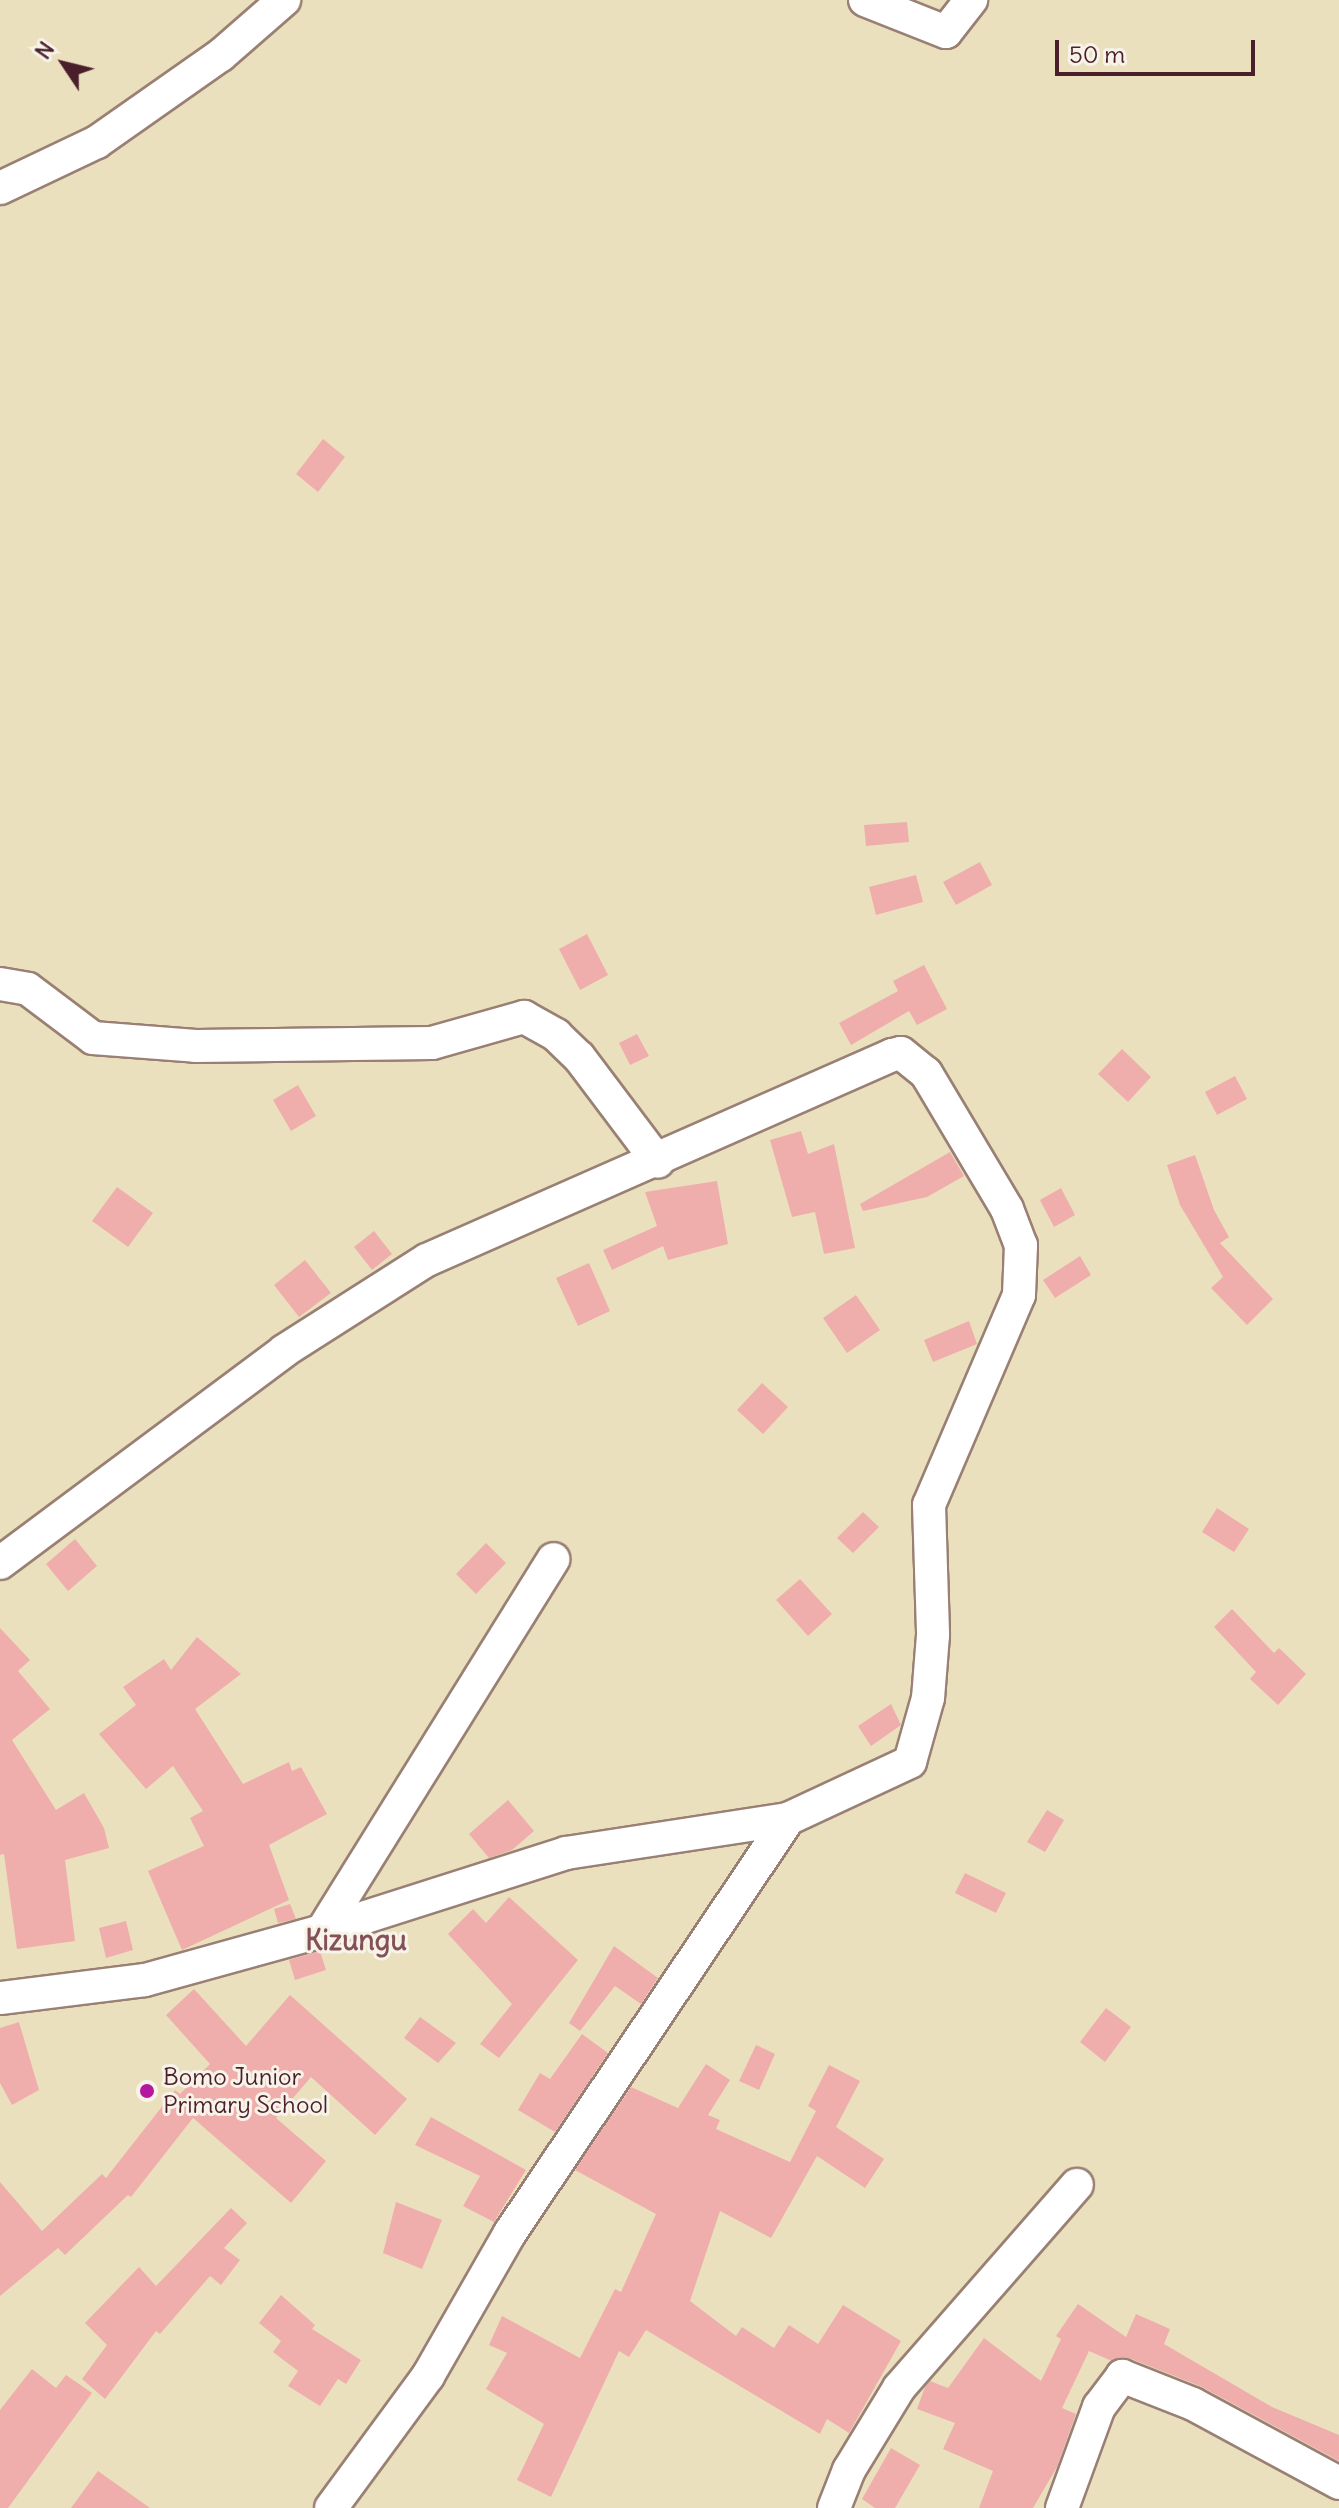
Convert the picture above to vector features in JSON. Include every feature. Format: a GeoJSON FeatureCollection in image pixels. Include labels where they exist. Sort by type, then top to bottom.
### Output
{"type":"FeatureCollection","features":[{"type":"Feature","properties":{"kind":"street"},"geometry":{"type":"LineString","coordinates":[[0,188],[97,142],[221,55],[284,0]]}},
{"type":"Feature","properties":{"kind":"street"},"geometry":{"type":"LineString","coordinates":[[865,0],[946,32],[971,0]]}},
{"type":"Feature","properties":{"kind":"street"},"geometry":{"type":"LineString","coordinates":[[0,984],[28,989],[93,1038],[196,1046],[432,1043],[524,1017],[556,1035],[579,1057],[658,1162]]}},
{"type":"Feature","properties":{"kind":"street"},"geometry":{"type":"LineString","coordinates":[[0,1563],[362,1298],[483,1232],[658,1162],[901,1053],[926,1073],[1007,1209],[1021,1245],[1019,1295],[929,1505],[933,1635],[928,1698],[910,1762],[788,1819],[566,1853],[322,1931],[145,1980],[0,1998]]}},
{"type":"Feature","properties":{"kind":"street"},"geometry":{"type":"LineString","coordinates":[[322,1931],[554,1559]]}},
{"type":"Feature","properties":{"kind":"street"},"geometry":{"type":"LineString","coordinates":[[331,2508],[428,2376],[510,2233],[788,1819]]}},
{"type":"Feature","properties":{"kind":"street"},"geometry":{"type":"LineString","coordinates":[[834,2508],[849,2470],[899,2388],[1077,2185]]}},
{"type":"Feature","properties":{"kind":"street"},"geometry":{"type":"LineString","coordinates":[[1062,2508],[1099,2407],[1122,2376],[1193,2404],[1339,2483]]}},
{"type":"Feature","properties":{"kind":"building"},"geometry":{"type":"Polygon","coordinates":[[[323,439],[345,457],[318,492],[296,474],[323,439]]]}},
{"type":"Feature","properties":{"kind":"building"},"geometry":{"type":"Polygon","coordinates":[[[907,822],[909,842],[866,846],[864,825],[907,822]]]}},
{"type":"Feature","properties":{"kind":"building"},"geometry":{"type":"Polygon","coordinates":[[[980,862],[992,885],[956,905],[943,882],[980,862]]]}},
{"type":"Feature","properties":{"kind":"building"},"geometry":{"type":"Polygon","coordinates":[[[916,875],[923,902],[876,915],[869,887],[916,875]]]}},
{"type":"Feature","properties":{"kind":"building"},"geometry":{"type":"Polygon","coordinates":[[[587,934],[608,975],[580,990],[559,949],[587,934]]]}},
{"type":"Feature","properties":{"kind":"building"},"geometry":{"type":"Polygon","coordinates":[[[924,965],[947,1009],[917,1025],[909,1011],[851,1045],[839,1023],[898,991],[893,981],[924,965]]]}},
{"type":"Feature","properties":{"kind":"building"},"geometry":{"type":"Polygon","coordinates":[[[637,1034],[649,1056],[630,1065],[619,1043],[637,1034]]]}},
{"type":"Feature","properties":{"kind":"building"},"geometry":{"type":"Polygon","coordinates":[[[1122,1049],[1151,1077],[1128,1102],[1098,1074],[1122,1049]]]}},
{"type":"Feature","properties":{"kind":"building"},"geometry":{"type":"Polygon","coordinates":[[[1235,1076],[1247,1099],[1217,1115],[1205,1092],[1235,1076]]]}},
{"type":"Feature","properties":{"kind":"building"},"geometry":{"type":"Polygon","coordinates":[[[298,1085],[316,1116],[291,1131],[273,1100],[298,1085]]]}},
{"type":"Feature","properties":{"kind":"building"},"geometry":{"type":"Polygon","coordinates":[[[801,1131],[808,1154],[834,1144],[855,1248],[824,1254],[815,1212],[792,1217],[770,1140],[801,1131]]]}},
{"type":"Feature","properties":{"kind":"building"},"geometry":{"type":"Polygon","coordinates":[[[950,1152],[964,1176],[927,1197],[863,1211],[860,1204],[950,1152]]]}},
{"type":"Feature","properties":{"kind":"building"},"geometry":{"type":"Polygon","coordinates":[[[1195,1155],[1214,1210],[1229,1237],[1220,1243],[1273,1299],[1247,1325],[1211,1288],[1223,1277],[1180,1205],[1167,1165],[1195,1155]]]}},
{"type":"Feature","properties":{"kind":"building"},"geometry":{"type":"Polygon","coordinates":[[[717,1181],[728,1244],[668,1260],[663,1246],[612,1270],[603,1250],[657,1226],[645,1192],[717,1181]]]}},
{"type":"Feature","properties":{"kind":"building"},"geometry":{"type":"Polygon","coordinates":[[[117,1187],[153,1213],[128,1247],[92,1221],[117,1187]]]}},
{"type":"Feature","properties":{"kind":"building"},"geometry":{"type":"Polygon","coordinates":[[[1061,1188],[1075,1215],[1054,1227],[1040,1200],[1061,1188]]]}},
{"type":"Feature","properties":{"kind":"building"},"geometry":{"type":"Polygon","coordinates":[[[374,1231],[392,1254],[372,1270],[354,1247],[374,1231]]]}},
{"type":"Feature","properties":{"kind":"building"},"geometry":{"type":"Polygon","coordinates":[[[1080,1256],[1091,1275],[1055,1298],[1043,1280],[1080,1256]]]}},
{"type":"Feature","properties":{"kind":"building"},"geometry":{"type":"Polygon","coordinates":[[[305,1260],[331,1293],[299,1317],[274,1285],[305,1260]]]}},
{"type":"Feature","properties":{"kind":"building"},"geometry":{"type":"Polygon","coordinates":[[[589,1263],[610,1311],[578,1326],[556,1278],[589,1263]]]}},
{"type":"Feature","properties":{"kind":"building"},"geometry":{"type":"Polygon","coordinates":[[[856,1295],[880,1330],[847,1353],[823,1318],[856,1295]]]}},
{"type":"Feature","properties":{"kind":"building"},"geometry":{"type":"Polygon","coordinates":[[[969,1321],[977,1344],[933,1362],[924,1340],[969,1321]]]}},
{"type":"Feature","properties":{"kind":"building"},"geometry":{"type":"Polygon","coordinates":[[[762,1383],[788,1407],[763,1434],[737,1410],[762,1383]]]}},
{"type":"Feature","properties":{"kind":"building"},"geometry":{"type":"Polygon","coordinates":[[[1217,1508],[1249,1529],[1234,1552],[1202,1532],[1217,1508]]]}},
{"type":"Feature","properties":{"kind":"building"},"geometry":{"type":"Polygon","coordinates":[[[863,1512],[879,1527],[853,1553],[837,1538],[863,1512]]]}},
{"type":"Feature","properties":{"kind":"building"},"geometry":{"type":"Polygon","coordinates":[[[75,1539],[97,1566],[68,1591],[46,1564],[75,1539]]]}},
{"type":"Feature","properties":{"kind":"building"},"geometry":{"type":"Polygon","coordinates":[[[486,1543],[506,1563],[476,1594],[456,1574],[486,1543]]]}},
{"type":"Feature","properties":{"kind":"building"},"geometry":{"type":"Polygon","coordinates":[[[800,1579],[832,1614],[808,1636],[776,1600],[800,1579]]]}},
{"type":"Feature","properties":{"kind":"building"},"geometry":{"type":"Polygon","coordinates":[[[1232,1609],[1274,1653],[1279,1648],[1306,1674],[1278,1705],[1250,1679],[1256,1672],[1214,1627],[1232,1609]]]}},
{"type":"Feature","properties":{"kind":"building"},"geometry":{"type":"Polygon","coordinates":[[[0,1628],[30,1660],[18,1671],[50,1709],[12,1740],[56,1810],[84,1793],[104,1828],[109,1848],[65,1860],[75,1941],[17,1949],[4,1854],[0,1855],[0,1628]]]}},
{"type":"Feature","properties":{"kind":"building"},"geometry":{"type":"Polygon","coordinates":[[[197,1637],[241,1674],[195,1709],[243,1784],[289,1762],[292,1771],[301,1767],[327,1814],[269,1845],[289,1900],[182,1950],[148,1871],[204,1846],[190,1818],[203,1811],[173,1766],[146,1789],[99,1734],[136,1705],[123,1687],[164,1659],[171,1670],[197,1637]]]}},
{"type":"Feature","properties":{"kind":"building"},"geometry":{"type":"Polygon","coordinates":[[[891,1704],[901,1725],[871,1746],[858,1726],[891,1704]]]}},
{"type":"Feature","properties":{"kind":"building"},"geometry":{"type":"Polygon","coordinates":[[[508,1800],[534,1831],[512,1850],[489,1858],[469,1834],[508,1800]]]}},
{"type":"Feature","properties":{"kind":"building"},"geometry":{"type":"Polygon","coordinates":[[[1047,1810],[1064,1820],[1045,1852],[1027,1842],[1047,1810]]]}},
{"type":"Feature","properties":{"kind":"building"},"geometry":{"type":"Polygon","coordinates":[[[965,1873],[1006,1893],[996,1913],[955,1893],[965,1873]]]}},
{"type":"Feature","properties":{"kind":"building"},"geometry":{"type":"Polygon","coordinates":[[[509,1897],[578,1960],[499,2058],[480,2044],[512,2004],[448,1934],[473,1909],[486,1923],[509,1897]]]}},
{"type":"Feature","properties":{"kind":"building"},"geometry":{"type":"Polygon","coordinates":[[[290,1904],[296,1919],[278,1923],[274,1909],[290,1904]]]}},
{"type":"Feature","properties":{"kind":"building"},"geometry":{"type":"Polygon","coordinates":[[[126,1921],[133,1950],[106,1958],[99,1928],[126,1921]]]}},
{"type":"Feature","properties":{"kind":"building"},"geometry":{"type":"Polygon","coordinates":[[[614,1946],[658,1978],[641,2004],[615,1986],[580,2031],[569,2023],[614,1946]]]}},
{"type":"Feature","properties":{"kind":"building"},"geometry":{"type":"Polygon","coordinates":[[[320,1951],[326,1970],[295,1980],[289,1960],[320,1951]]]}},
{"type":"Feature","properties":{"kind":"building"},"geometry":{"type":"Polygon","coordinates":[[[194,1989],[246,2046],[290,1995],[407,2099],[375,2135],[311,2077],[276,2118],[326,2161],[291,2203],[193,2118],[131,2197],[128,2195],[65,2255],[58,2248],[0,2296],[0,2182],[42,2231],[102,2174],[106,2178],[175,2090],[180,2094],[210,2064],[166,2015],[194,1989]]]}},
{"type":"Feature","properties":{"kind":"building"},"geometry":{"type":"Polygon","coordinates":[[[1106,2008],[1131,2027],[1105,2062],[1080,2042],[1106,2008]]]}},
{"type":"Feature","properties":{"kind":"building"},"geometry":{"type":"Polygon","coordinates":[[[420,2017],[456,2043],[438,2063],[404,2038],[420,2017]]]}},
{"type":"Feature","properties":{"kind":"building"},"geometry":{"type":"Polygon","coordinates":[[[19,2022],[39,2090],[12,2105],[0,2083],[0,2028],[19,2022]]]}},
{"type":"Feature","properties":{"kind":"building"},"geometry":{"type":"Polygon","coordinates":[[[582,2034],[608,2053],[555,2132],[518,2110],[540,2073],[550,2079],[582,2034]]]}},
{"type":"Feature","properties":{"kind":"building"},"geometry":{"type":"Polygon","coordinates":[[[756,2045],[775,2054],[759,2090],[739,2081],[756,2045]]]}},
{"type":"Feature","properties":{"kind":"building"},"geometry":{"type":"Polygon","coordinates":[[[706,2064],[730,2080],[708,2115],[720,2120],[716,2129],[790,2162],[816,2111],[808,2106],[829,2065],[860,2081],[836,2127],[884,2159],[865,2188],[817,2156],[771,2238],[720,2211],[690,2301],[736,2336],[742,2327],[774,2348],[789,2325],[818,2344],[843,2305],[901,2341],[849,2433],[827,2419],[820,2434],[646,2330],[629,2357],[619,2351],[551,2497],[517,2480],[544,2424],[486,2389],[507,2353],[489,2345],[502,2316],[580,2358],[615,2289],[621,2292],[656,2214],[575,2170],[631,2087],[678,2108],[706,2064]]]}},
{"type":"Feature","properties":{"kind":"building"},"geometry":{"type":"Polygon","coordinates":[[[431,2117],[526,2170],[494,2222],[463,2206],[480,2176],[415,2145],[431,2117]]]}},
{"type":"Feature","properties":{"kind":"building"},"geometry":{"type":"Polygon","coordinates":[[[396,2202],[442,2220],[422,2269],[383,2253],[396,2202]]]}},
{"type":"Feature","properties":{"kind":"building"},"geometry":{"type":"Polygon","coordinates":[[[231,2208],[247,2223],[224,2248],[240,2260],[221,2285],[210,2276],[160,2334],[156,2331],[105,2399],[82,2379],[107,2345],[85,2323],[139,2267],[156,2286],[231,2208]]]}},
{"type":"Feature","properties":{"kind":"building"},"geometry":{"type":"Polygon","coordinates":[[[281,2295],[315,2325],[312,2329],[361,2360],[346,2384],[338,2379],[320,2406],[288,2386],[298,2371],[273,2352],[281,2341],[259,2323],[281,2295]]]}},
{"type":"Feature","properties":{"kind":"building"},"geometry":{"type":"Polygon","coordinates":[[[1078,2304],[1126,2337],[1136,2314],[1170,2329],[1164,2344],[1272,2407],[1339,2435],[1339,2461],[1200,2386],[1129,2358],[1112,2361],[1089,2351],[1062,2408],[1076,2414],[1057,2467],[1033,2508],[979,2508],[993,2471],[943,2449],[955,2423],[917,2409],[925,2387],[930,2381],[948,2388],[984,2338],[1041,2381],[1061,2339],[1056,2336],[1078,2304]]]}},
{"type":"Feature","properties":{"kind":"building"},"geometry":{"type":"Polygon","coordinates":[[[32,2369],[56,2388],[66,2375],[92,2393],[8,2508],[0,2508],[0,2410],[32,2369]]]}},
{"type":"Feature","properties":{"kind":"building"},"geometry":{"type":"Polygon","coordinates":[[[891,2448],[920,2465],[895,2508],[875,2508],[862,2499],[891,2448]]]}},
{"type":"Feature","properties":{"kind":"building"},"geometry":{"type":"Polygon","coordinates":[[[98,2471],[150,2508],[71,2508],[98,2471]]]}},
{"type":"Feature","properties":{"kind":"place","name":"Bomo Junior Primary School"},"geometry":{"type":"Point","coordinates":[147,2091]}},
{"type":"Feature","properties":{"kind":"district","name":"Kizungu"},"geometry":{"type":"Point","coordinates":[356,1940]}}]}
